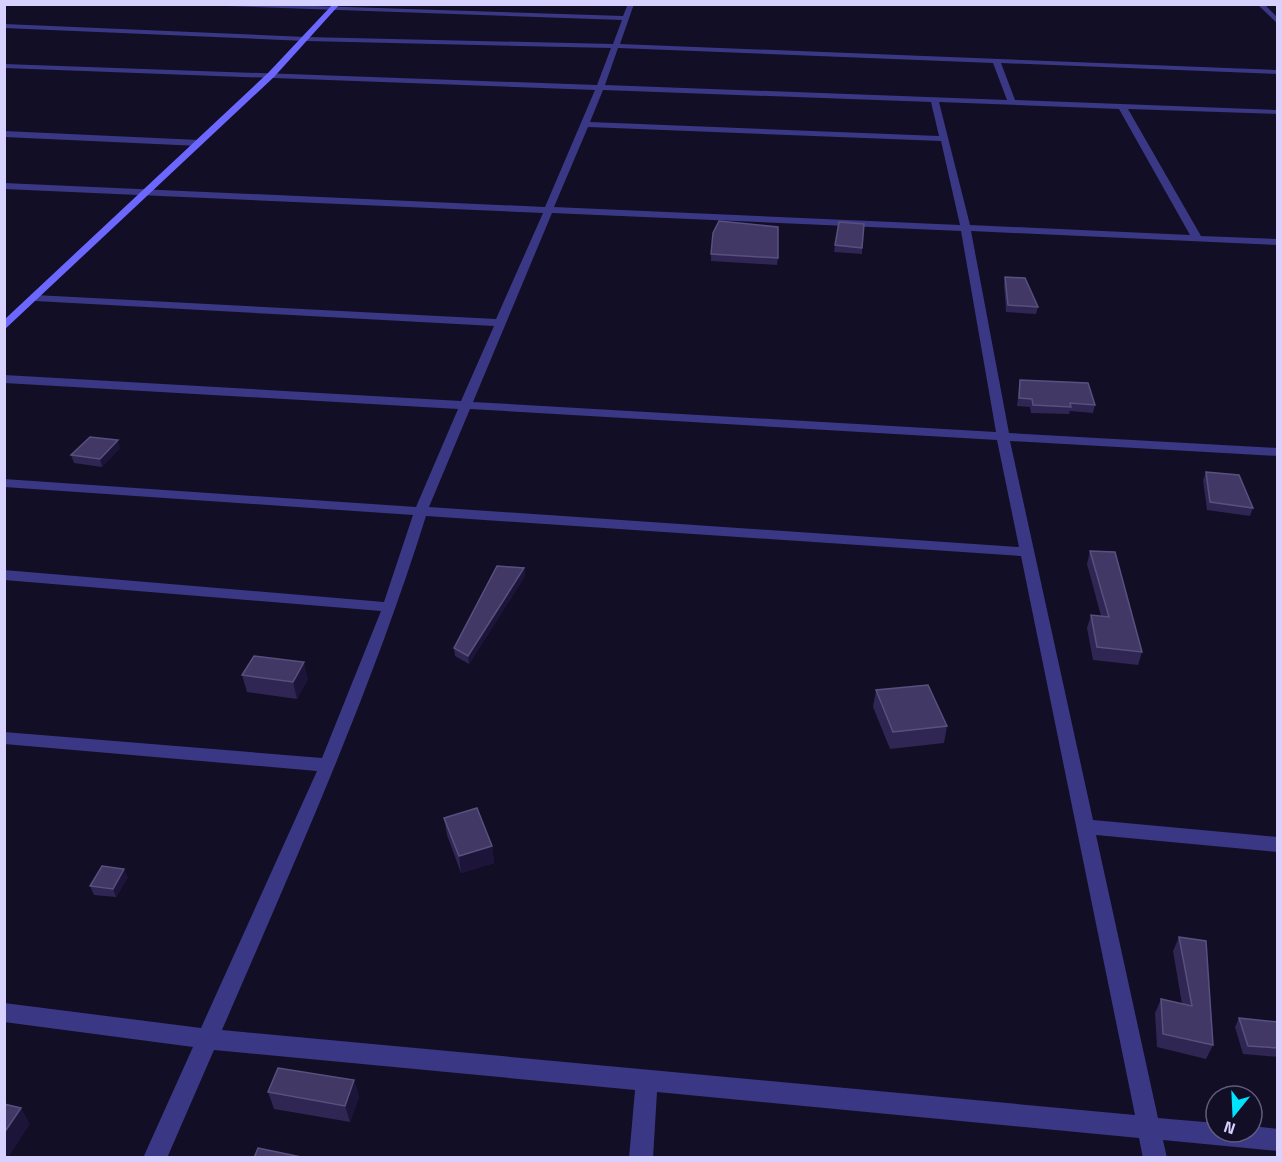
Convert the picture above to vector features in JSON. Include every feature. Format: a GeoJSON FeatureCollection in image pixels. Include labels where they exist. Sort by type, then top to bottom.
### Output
{"type":"FeatureCollection","features":[{"type":"Feature","properties":{"kind":"street"},"geometry":{"type":"LineString","coordinates":[[173,4],[334,7],[624,18]]}},
{"type":"Feature","properties":{"kind":"street"},"geometry":{"type":"LineString","coordinates":[[154,1158],[328,765],[390,607],[421,511],[600,88],[631,4]]}},
{"type":"Feature","properties":{"kind":"street"},"geometry":{"type":"LineString","coordinates":[[1260,4],[1278,22]]}},
{"type":"Feature","properties":{"kind":"street"},"geometry":{"type":"LineString","coordinates":[[4,327],[271,75],[334,7]]}},
{"type":"Feature","properties":{"kind":"street"},"geometry":{"type":"LineString","coordinates":[[4,26],[306,39],[616,46],[1278,72]]}},
{"type":"Feature","properties":{"kind":"street"},"geometry":{"type":"LineString","coordinates":[[996,61],[1012,102]]}},
{"type":"Feature","properties":{"kind":"street"},"geometry":{"type":"LineString","coordinates":[[4,66],[1278,112]]}},
{"type":"Feature","properties":{"kind":"street"},"geometry":{"type":"LineString","coordinates":[[935,100],[965,227],[1003,436],[1155,1158]]}},
{"type":"Feature","properties":{"kind":"street"},"geometry":{"type":"LineString","coordinates":[[1122,106],[1197,238]]}},
{"type":"Feature","properties":{"kind":"street"},"geometry":{"type":"LineString","coordinates":[[584,124],[944,139]]}},
{"type":"Feature","properties":{"kind":"street"},"geometry":{"type":"LineString","coordinates":[[4,134],[200,143]]}},
{"type":"Feature","properties":{"kind":"street"},"geometry":{"type":"LineString","coordinates":[[4,186],[1278,242]]}},
{"type":"Feature","properties":{"kind":"street"},"geometry":{"type":"LineString","coordinates":[[35,298],[500,323]]}},
{"type":"Feature","properties":{"kind":"street"},"geometry":{"type":"LineString","coordinates":[[4,379],[1278,452]]}},
{"type":"Feature","properties":{"kind":"street"},"geometry":{"type":"LineString","coordinates":[[4,483],[1027,552]]}},
{"type":"Feature","properties":{"kind":"street"},"geometry":{"type":"LineString","coordinates":[[4,575],[390,607]]}},
{"type":"Feature","properties":{"kind":"street"},"geometry":{"type":"LineString","coordinates":[[4,738],[328,765]]}},
{"type":"Feature","properties":{"kind":"street"},"geometry":{"type":"LineString","coordinates":[[1085,827],[1278,845]]}},
{"type":"Feature","properties":{"kind":"street"},"geometry":{"type":"LineString","coordinates":[[4,1012],[207,1039],[1278,1140]]}},
{"type":"Feature","properties":{"kind":"street"},"geometry":{"type":"LineString","coordinates":[[641,1158],[647,1080]]}},
{"type":"Feature","properties":{"kind":"building"},"geometry":{"type":"Polygon","coordinates":[[[719,221],[778,227],[778,258],[711,254],[713,233],[719,221]]]}},
{"type":"Feature","properties":{"kind":"building"},"geometry":{"type":"Polygon","coordinates":[[[839,222],[864,224],[862,248],[835,245],[839,222]]]}},
{"type":"Feature","properties":{"kind":"building"},"geometry":{"type":"Polygon","coordinates":[[[1005,277],[1025,278],[1038,307],[1008,305],[1005,277]]]}},
{"type":"Feature","properties":{"kind":"building"},"geometry":{"type":"Polygon","coordinates":[[[1020,380],[1088,383],[1095,405],[1070,403],[1071,407],[1033,405],[1032,399],[1019,398],[1020,380]]]}},
{"type":"Feature","properties":{"kind":"building"},"geometry":{"type":"Polygon","coordinates":[[[90,437],[118,440],[100,459],[71,455],[90,437]]]}},
{"type":"Feature","properties":{"kind":"building"},"geometry":{"type":"Polygon","coordinates":[[[1206,472],[1239,475],[1253,508],[1210,502],[1206,472]]]}},
{"type":"Feature","properties":{"kind":"building"},"geometry":{"type":"Polygon","coordinates":[[[1090,551],[1115,552],[1142,652],[1097,647],[1091,615],[1109,617],[1090,551]]]}},
{"type":"Feature","properties":{"kind":"building"},"geometry":{"type":"Polygon","coordinates":[[[497,566],[524,568],[468,656],[454,648],[497,566]]]}},
{"type":"Feature","properties":{"kind":"building"},"geometry":{"type":"Polygon","coordinates":[[[254,656],[304,662],[293,682],[242,675],[254,656]]]}},
{"type":"Feature","properties":{"kind":"building"},"geometry":{"type":"Polygon","coordinates":[[[928,685],[947,726],[893,732],[876,690],[928,685]]]}},
{"type":"Feature","properties":{"kind":"building"},"geometry":{"type":"Polygon","coordinates":[[[477,808],[492,846],[459,856],[444,818],[477,808]]]}},
{"type":"Feature","properties":{"kind":"building"},"geometry":{"type":"Polygon","coordinates":[[[102,866],[124,869],[113,889],[90,886],[102,866]]]}},
{"type":"Feature","properties":{"kind":"building"},"geometry":{"type":"Polygon","coordinates":[[[1179,937],[1206,941],[1213,1045],[1163,1034],[1161,999],[1192,1006],[1179,937]]]}},
{"type":"Feature","properties":{"kind":"building"},"geometry":{"type":"Polygon","coordinates":[[[1239,1018],[1278,1022],[1278,1048],[1248,1046],[1239,1018]]]}},
{"type":"Feature","properties":{"kind":"building"},"geometry":{"type":"Polygon","coordinates":[[[278,1068],[354,1080],[345,1106],[268,1092],[278,1068]]]}},
{"type":"Feature","properties":{"kind":"building"},"geometry":{"type":"Polygon","coordinates":[[[4,1104],[21,1108],[4,1133],[4,1104]]]}},
{"type":"Feature","properties":{"kind":"building"},"geometry":{"type":"Polygon","coordinates":[[[258,1148],[306,1158],[254,1158],[258,1148]]]}}]}
